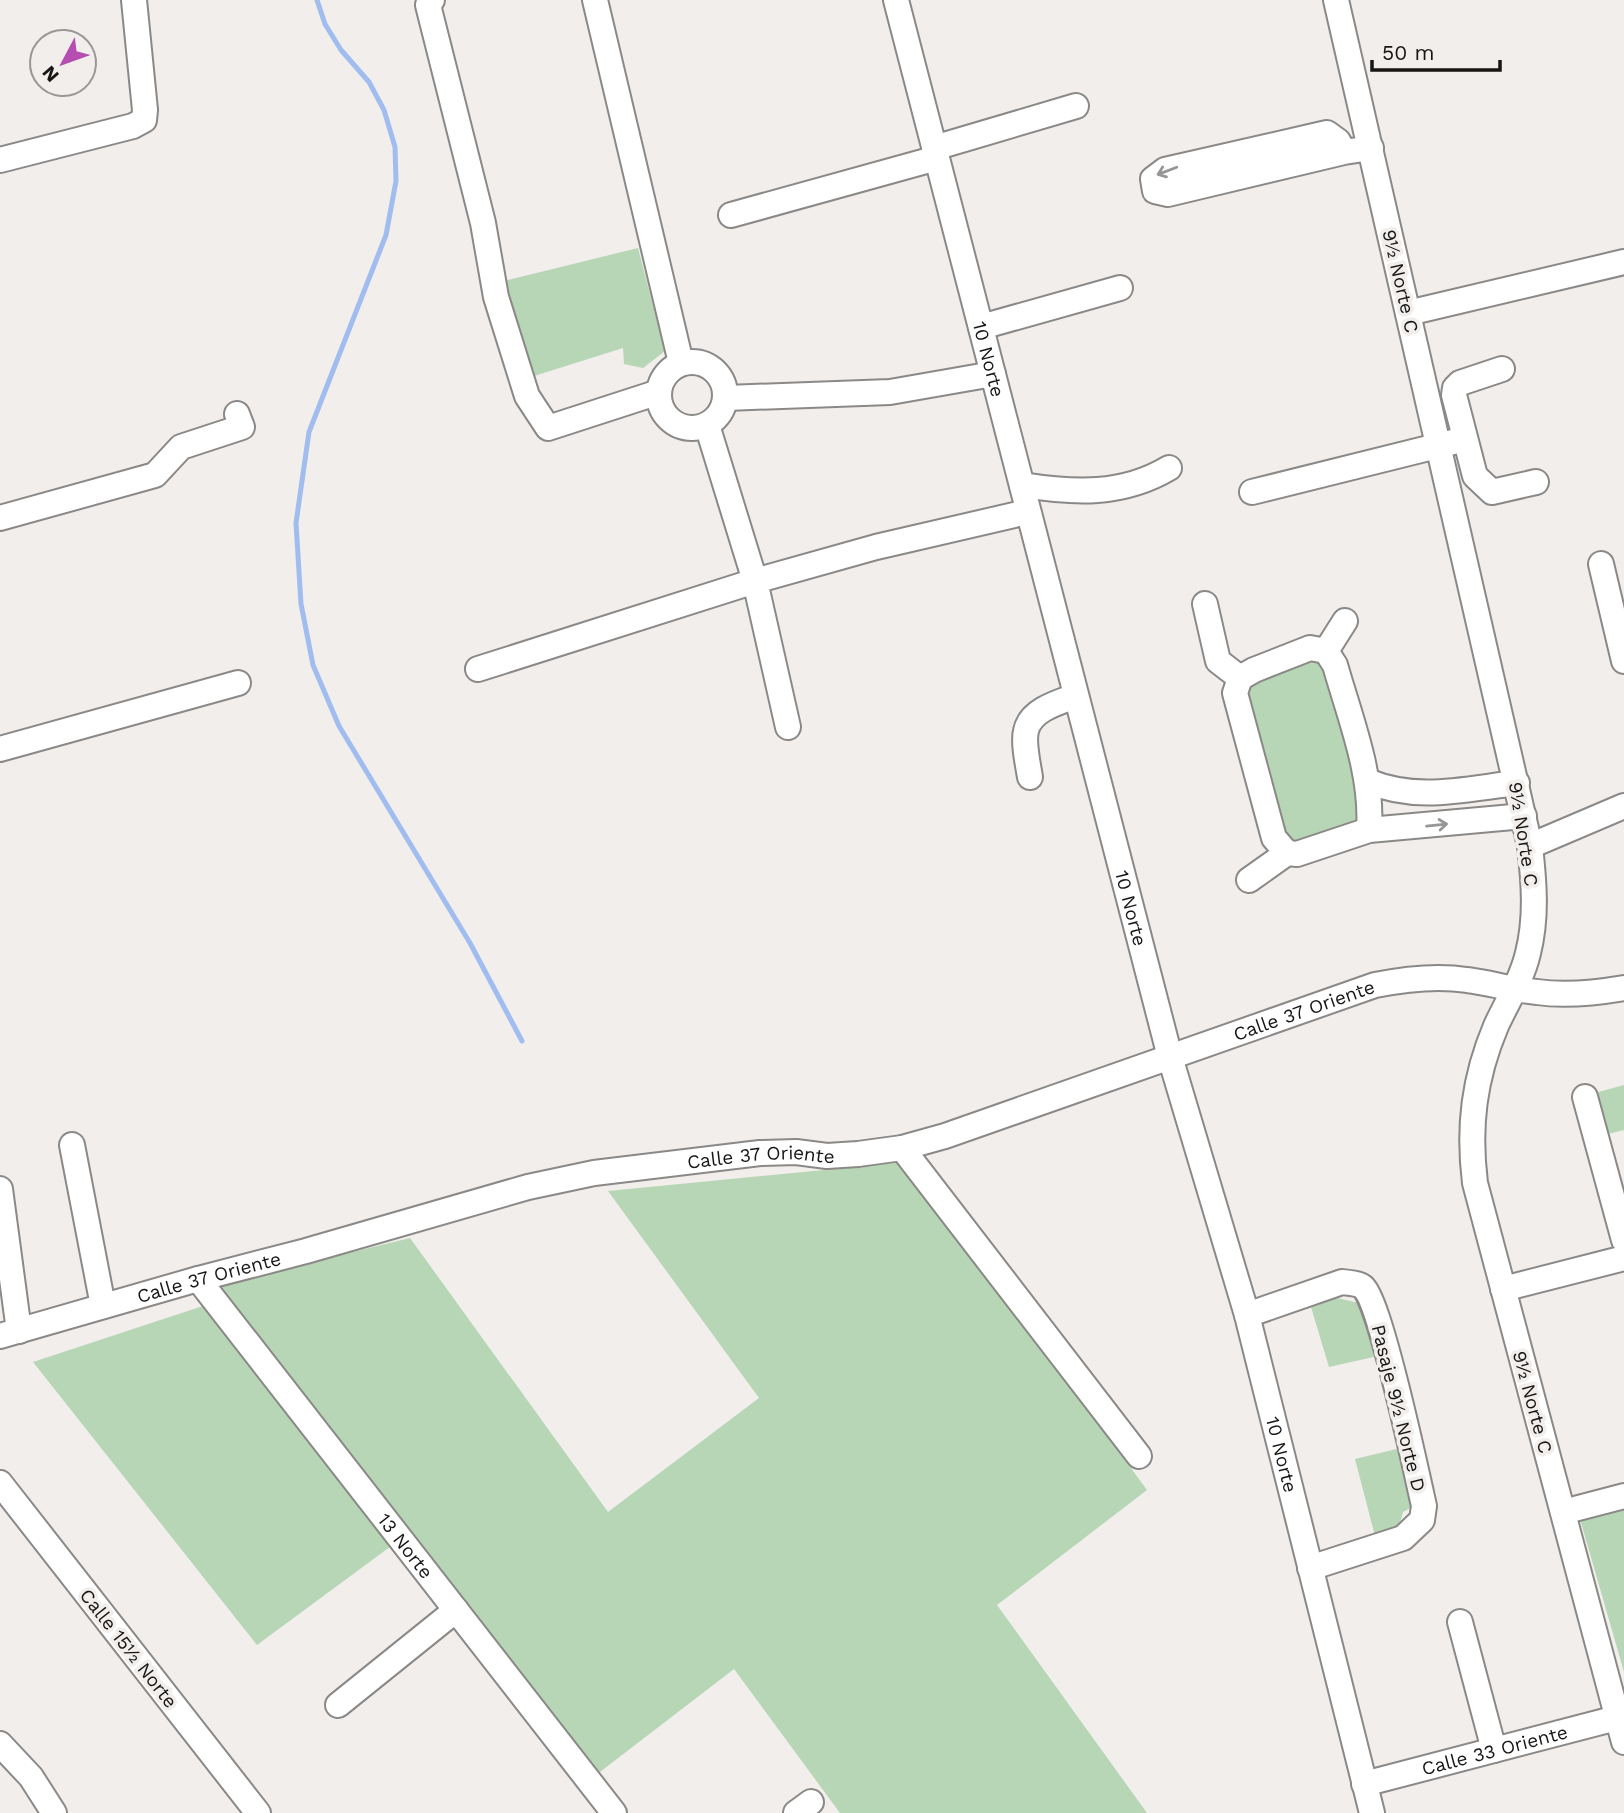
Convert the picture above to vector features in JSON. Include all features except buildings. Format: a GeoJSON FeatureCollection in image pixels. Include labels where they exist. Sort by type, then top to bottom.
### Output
{"type":"FeatureCollection","features":[{"type":"Feature","properties":{"kind":"street"},"geometry":{"type":"LineString","coordinates":[[0,160],[133,126],[144,120],[134,0]]}},
{"type":"Feature","properties":{"kind":"street"},"geometry":{"type":"LineString","coordinates":[[432,0],[428,5],[483,223],[496,297],[527,396],[548,428],[659,392]]}},
{"type":"Feature","properties":{"kind":"street"},"geometry":{"type":"LineString","coordinates":[[595,0],[681,363]]}},
{"type":"Feature","properties":{"kind":"street","name":"10 Norte"},"geometry":{"type":"LineString","coordinates":[[896,0],[1170,1057],[1247,1315],[1372,1813]]}},
{"type":"Feature","properties":{"kind":"street","name":"9½ Norte C"},"geometry":{"type":"LineString","coordinates":[[1336,0],[1530,846],[1534,924],[1528,956],[1480,1067],[1472,1112],[1475,1183],[1622,1725]]}},
{"type":"Feature","properties":{"kind":"street"},"geometry":{"type":"LineString","coordinates":[[732,215],[936,153],[1076,106]]}},
{"type":"Feature","properties":{"kind":"street"},"geometry":{"type":"LineString","coordinates":[[1202,174],[1291,153],[1327,133],[1338,141],[1343,152],[1371,148]]}},
{"type":"Feature","properties":{"kind":"street"},"geometry":{"type":"LineString","coordinates":[[1408,313],[1624,261]]}},
{"type":"Feature","properties":{"kind":"street"},"geometry":{"type":"LineString","coordinates":[[981,327],[1120,288]]}},
{"type":"Feature","properties":{"kind":"street"},"geometry":{"type":"LineString","coordinates":[[694,361],[707,365],[718,373],[724,384],[726,398],[722,411],[707,425],[696,428],[674,422],[665,414],[660,403],[659,392],[666,374],[681,363],[694,361]]}},
{"type":"Feature","properties":{"kind":"street"},"geometry":{"type":"LineString","coordinates":[[1502,369],[1460,383],[1455,388],[1454,395],[1475,477],[1492,492],[1536,482]]}},
{"type":"Feature","properties":{"kind":"street"},"geometry":{"type":"LineString","coordinates":[[726,398],[890,392],[993,374]]}},
{"type":"Feature","properties":{"kind":"street"},"geometry":{"type":"LineString","coordinates":[[0,518],[155,475],[181,447],[242,427],[237,414]]}},
{"type":"Feature","properties":{"kind":"street"},"geometry":{"type":"LineString","coordinates":[[707,425],[755,581],[788,727]]}},
{"type":"Feature","properties":{"kind":"street"},"geometry":{"type":"LineString","coordinates":[[1252,492],[1465,439]]}},
{"type":"Feature","properties":{"kind":"street"},"geometry":{"type":"LineString","coordinates":[[1022,485],[1085,492],[1135,484],[1169,468]]}},
{"type":"Feature","properties":{"kind":"street"},"geometry":{"type":"LineString","coordinates":[[478,668],[755,581],[876,547],[1027,512]]}},
{"type":"Feature","properties":{"kind":"street"},"geometry":{"type":"LineString","coordinates":[[1601,564],[1624,661]]}},
{"type":"Feature","properties":{"kind":"street"},"geometry":{"type":"LineString","coordinates":[[1205,604],[1218,661],[1240,678]]}},
{"type":"Feature","properties":{"kind":"street"},"geometry":{"type":"LineString","coordinates":[[1326,651],[1345,621]]}},
{"type":"Feature","properties":{"kind":"street"},"geometry":{"type":"LineString","coordinates":[[1369,830],[1367,781],[1335,665],[1326,651],[1310,648],[1240,678],[1235,693],[1274,838],[1287,852],[1297,854],[1369,830],[1524,816]]}},
{"type":"Feature","properties":{"kind":"street"},"geometry":{"type":"LineString","coordinates":[[0,748],[238,683]]}},
{"type":"Feature","properties":{"kind":"street"},"geometry":{"type":"LineString","coordinates":[[1030,777],[1026,731],[1031,721],[1039,712],[1076,696]]}},
{"type":"Feature","properties":{"kind":"street"},"geometry":{"type":"LineString","coordinates":[[1367,781],[1382,787],[1419,794],[1517,783]]}},
{"type":"Feature","properties":{"kind":"street"},"geometry":{"type":"LineString","coordinates":[[1530,846],[1624,806]]}},
{"type":"Feature","properties":{"kind":"street"},"geometry":{"type":"LineString","coordinates":[[1249,880],[1287,852]]}},
{"type":"Feature","properties":{"kind":"street","name":"Calle 37 Oriente"},"geometry":{"type":"LineString","coordinates":[[10,1334],[528,1187],[594,1172],[760,1153],[796,1152],[827,1156],[902,1148],[945,1136],[1354,991],[1396,981],[1464,979],[1513,990],[1567,994],[1624,988]]}},
{"type":"Feature","properties":{"kind":"street"},"geometry":{"type":"LineString","coordinates":[[1585,1097],[1624,1240]]}},
{"type":"Feature","properties":{"kind":"street"},"geometry":{"type":"LineString","coordinates":[[72,1145],[103,1306]]}},
{"type":"Feature","properties":{"kind":"street"},"geometry":{"type":"LineString","coordinates":[[902,1148],[1139,1456]]}},
{"type":"Feature","properties":{"kind":"street"},"geometry":{"type":"LineString","coordinates":[[0,1189],[10,1334]]}},
{"type":"Feature","properties":{"kind":"street"},"geometry":{"type":"LineString","coordinates":[[1503,1289],[1624,1258]]}},
{"type":"Feature","properties":{"kind":"street","name":"13 Norte"},"geometry":{"type":"LineString","coordinates":[[198,1279],[614,1813]]}},
{"type":"Feature","properties":{"kind":"street","name":"Pasaje 9½ Norte D"},"geometry":{"type":"LineString","coordinates":[[1247,1315],[1342,1282],[1364,1288],[1370,1297],[1386,1350],[1424,1506],[1422,1520],[1404,1538],[1310,1568]]}},
{"type":"Feature","properties":{"kind":"street","name":"Calle 15½ Norte"},"geometry":{"type":"LineString","coordinates":[[0,1483],[258,1813]]}},
{"type":"Feature","properties":{"kind":"street"},"geometry":{"type":"LineString","coordinates":[[1563,1512],[1624,1496]]}},
{"type":"Feature","properties":{"kind":"street"},"geometry":{"type":"LineString","coordinates":[[338,1705],[456,1610]]}},
{"type":"Feature","properties":{"kind":"street"},"geometry":{"type":"LineString","coordinates":[[1460,1622],[1494,1751]]}},
{"type":"Feature","properties":{"kind":"street","name":"Calle 33 Oriente"},"geometry":{"type":"LineString","coordinates":[[1364,1784],[1494,1751],[1622,1725]]}},
{"type":"Feature","properties":{"kind":"street"},"geometry":{"type":"LineString","coordinates":[[0,1744],[31,1777],[54,1813]]}},
{"type":"Feature","properties":{"kind":"green space"},"geometry":{"type":"Polygon","coordinates":[[[638,248],[665,351],[643,368],[624,364],[623,348],[531,377],[504,281],[638,248]]]}},
{"type":"Feature","properties":{"kind":"green space"},"geometry":{"type":"Polygon","coordinates":[[[1321,648],[1369,830],[1287,853],[1237,684],[1321,648]]]}},
{"type":"Feature","properties":{"kind":"green space"},"geometry":{"type":"Polygon","coordinates":[[[1624,1085],[1624,1130],[1608,1134],[1595,1093],[1624,1085]]]}},
{"type":"Feature","properties":{"kind":"green space"},"geometry":{"type":"Polygon","coordinates":[[[906,1162],[1147,1490],[997,1605],[1147,1813],[840,1813],[734,1669],[596,1775],[212,1286],[410,1238],[608,1512],[759,1398],[608,1191],[906,1162]]]}},
{"type":"Feature","properties":{"kind":"green space"},"geometry":{"type":"Polygon","coordinates":[[[1337,1298],[1359,1303],[1378,1356],[1329,1367],[1311,1307],[1337,1298]]]}},
{"type":"Feature","properties":{"kind":"green space"},"geometry":{"type":"Polygon","coordinates":[[[212,1303],[402,1538],[257,1645],[33,1362],[212,1303]]]}},
{"type":"Feature","properties":{"kind":"green space"},"geometry":{"type":"Polygon","coordinates":[[[1405,1447],[1412,1507],[1403,1512],[1399,1527],[1375,1536],[1355,1459],[1405,1447]]]}},
{"type":"Feature","properties":{"kind":"green space"},"geometry":{"type":"Polygon","coordinates":[[[1624,1507],[1624,1672],[1580,1519],[1624,1507]]]}},
{"type":"Feature","properties":{"kind":"waterway"},"geometry":{"type":"LineString","coordinates":[[317,0],[325,24],[341,50],[369,82],[384,110],[395,147],[396,181],[386,235],[309,432],[296,523],[301,604],[313,665],[339,726],[470,943],[522,1041]]}}]}
